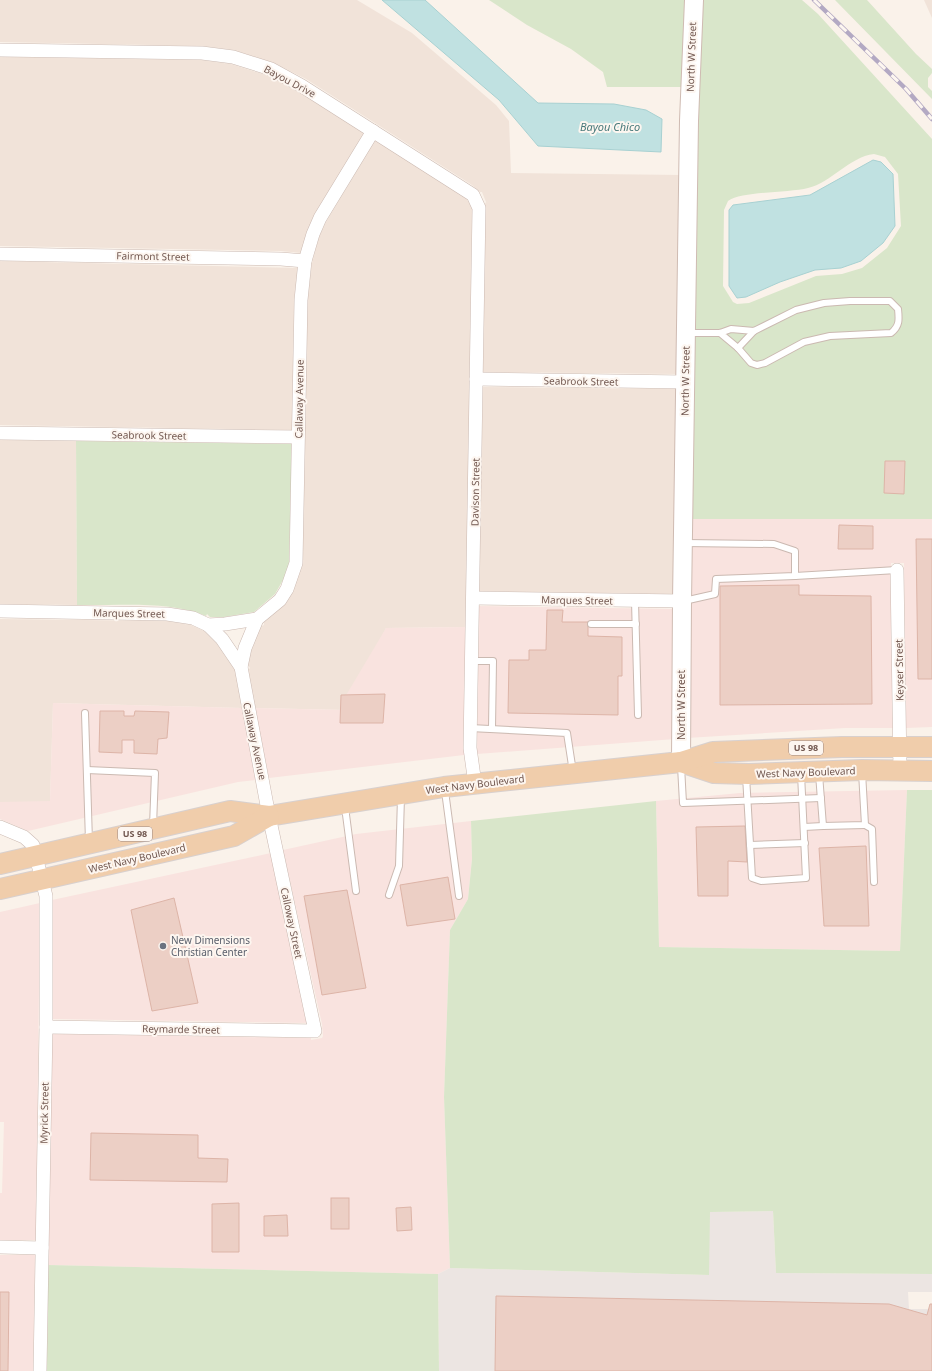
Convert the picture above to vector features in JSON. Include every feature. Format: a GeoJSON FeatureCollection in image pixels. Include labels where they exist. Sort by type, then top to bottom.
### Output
{"type":"FeatureCollection","features":[{"type":"Feature","properties":{"kind":"main road","name":"North W Street"},"geometry":{"type":"LineString","coordinates":[[681,762],[685,382],[691,51],[694,0]]}},
{"type":"Feature","properties":{"kind":"main road","name":"West Navy Boulevard"},"geometry":{"type":"LineString","coordinates":[[0,864],[89,845],[230,811],[269,816],[444,787],[681,762],[713,752],[791,748],[900,747],[929,756]]}},
{"type":"Feature","properties":{"kind":"main road","name":"West Navy Boulevard"},"geometry":{"type":"LineString","coordinates":[[681,762],[714,773],[746,774],[810,771],[900,770],[929,756]]}},
{"type":"Feature","properties":{"kind":"main road","name":"West Navy Boulevard"},"geometry":{"type":"LineString","coordinates":[[0,889],[234,836],[269,816]]}},
{"type":"Feature","properties":{"kind":"street","name":"Bayou Drive"},"geometry":{"type":"LineString","coordinates":[[0,50],[202,53],[232,57],[271,69],[302,86],[469,191],[477,201]]}},
{"type":"Feature","properties":{"kind":"street","name":"Callaway Avenue"},"geometry":{"type":"LineString","coordinates":[[269,816],[241,667],[245,648],[257,619],[284,594],[293,576],[296,563],[301,300],[306,261],[313,234],[320,218],[373,131]]}},
{"type":"Feature","properties":{"kind":"street","name":"Davison Street"},"geometry":{"type":"LineString","coordinates":[[475,784],[471,763],[470,728],[479,208],[477,201]]}},
{"type":"Feature","properties":{"kind":"street","name":"Fairmont Street"},"geometry":{"type":"LineString","coordinates":[[0,254],[273,259],[306,261]]}},
{"type":"Feature","properties":{"kind":"street","name":"Seabrook Street"},"geometry":{"type":"LineString","coordinates":[[476,379],[685,382]]}},
{"type":"Feature","properties":{"kind":"street","name":"Seabrook Street"},"geometry":{"type":"LineString","coordinates":[[0,432],[298,437]]}},
{"type":"Feature","properties":{"kind":"street","name":"Keyser Street"},"geometry":{"type":"LineString","coordinates":[[897,570],[900,770]]}},
{"type":"Feature","properties":{"kind":"street","name":"Marques Street"},"geometry":{"type":"LineString","coordinates":[[473,598],[682,602]]}},
{"type":"Feature","properties":{"kind":"street","name":"Marques Street"},"geometry":{"type":"LineString","coordinates":[[0,611],[167,614],[192,618],[208,625],[257,619]]}},
{"type":"Feature","properties":{"kind":"street","name":"Callaway Avenue"},"geometry":{"type":"LineString","coordinates":[[208,625],[222,639],[241,667]]}},
{"type":"Feature","properties":{"kind":"street","name":"Calloway Street"},"geometry":{"type":"LineString","coordinates":[[269,816],[315,1031]]}},
{"type":"Feature","properties":{"kind":"street"},"geometry":{"type":"LineString","coordinates":[[0,827],[29,841],[37,856]]}},
{"type":"Feature","properties":{"kind":"street","name":"Myrick Street"},"geometry":{"type":"LineString","coordinates":[[37,856],[46,906],[46,1027],[40,1371]]}},
{"type":"Feature","properties":{"kind":"street","name":"Reymarde Street"},"geometry":{"type":"LineString","coordinates":[[46,1027],[315,1031]]}},
{"type":"Feature","properties":{"kind":"street"},"geometry":{"type":"LineString","coordinates":[[0,1247],[42,1248]]}},
{"type":"Feature","properties":{"kind":"lane"},"geometry":{"type":"LineString","coordinates":[[720,333],[738,348],[751,363],[757,365],[765,363],[804,342],[830,336],[891,333],[897,329],[899,321],[898,308],[890,301],[850,301],[824,303],[796,310],[754,331],[738,348]]}},
{"type":"Feature","properties":{"kind":"lane"},"geometry":{"type":"LineString","coordinates":[[686,333],[720,333],[731,329],[754,331]]}},
{"type":"Feature","properties":{"kind":"lane"},"geometry":{"type":"LineString","coordinates":[[683,543],[774,544],[794,551],[795,576]]}},
{"type":"Feature","properties":{"kind":"lane"},"geometry":{"type":"LineString","coordinates":[[682,602],[715,594],[716,580],[897,570]]}},
{"type":"Feature","properties":{"kind":"lane"},"geometry":{"type":"LineString","coordinates":[[635,601],[638,715]]}},
{"type":"Feature","properties":{"kind":"lane"},"geometry":{"type":"LineString","coordinates":[[591,624],[636,624]]}},
{"type":"Feature","properties":{"kind":"lane"},"geometry":{"type":"LineString","coordinates":[[472,661],[493,661],[492,728]]}},
{"type":"Feature","properties":{"kind":"lane"},"geometry":{"type":"LineString","coordinates":[[85,713],[89,845]]}},
{"type":"Feature","properties":{"kind":"lane"},"geometry":{"type":"LineString","coordinates":[[470,728],[568,733],[573,773]]}},
{"type":"Feature","properties":{"kind":"lane"},"geometry":{"type":"LineString","coordinates":[[681,762],[683,803],[821,798]]}},
{"type":"Feature","properties":{"kind":"lane"},"geometry":{"type":"LineString","coordinates":[[87,770],[155,773],[153,829]]}},
{"type":"Feature","properties":{"kind":"lane"},"geometry":{"type":"LineString","coordinates":[[862,770],[865,825]]}},
{"type":"Feature","properties":{"kind":"lane"},"geometry":{"type":"LineString","coordinates":[[746,774],[752,878],[761,881],[806,878],[803,798],[810,771]]}},
{"type":"Feature","properties":{"kind":"lane"},"geometry":{"type":"LineString","coordinates":[[810,771],[821,798],[823,826]]}},
{"type":"Feature","properties":{"kind":"lane"},"geometry":{"type":"LineString","coordinates":[[444,787],[459,896]]}},
{"type":"Feature","properties":{"kind":"lane"},"geometry":{"type":"LineString","coordinates":[[389,895],[399,866],[401,794]]}},
{"type":"Feature","properties":{"kind":"lane"},"geometry":{"type":"LineString","coordinates":[[344,803],[356,891]]}},
{"type":"Feature","properties":{"kind":"lane"},"geometry":{"type":"LineString","coordinates":[[804,827],[865,825],[872,829],[874,882]]}},
{"type":"Feature","properties":{"kind":"lane"},"geometry":{"type":"LineString","coordinates":[[750,845],[805,843]]}},
{"type":"Feature","properties":{"kind":"shaded area"},"geometry":{"type":"Polygon","coordinates":[[[0,0],[357,0],[412,33],[496,105],[509,121],[511,173],[682,175],[679,374],[483,372],[486,202],[482,192],[306,79],[274,63],[234,50],[202,46],[0,42],[0,0]]]}},
{"type":"Feature","properties":{"kind":"shaded area"},"geometry":{"type":"Polygon","coordinates":[[[924,0],[932,0],[932,18],[924,0]]]}},
{"type":"Feature","properties":{"kind":"shaded area"},"geometry":{"type":"Polygon","coordinates":[[[0,57],[201,60],[231,64],[269,76],[300,93],[364,133],[315,214],[307,232],[301,253],[281,251],[0,246],[0,57]]]}},
{"type":"Feature","properties":{"kind":"shaded area"},"geometry":{"type":"Polygon","coordinates":[[[375,140],[466,198],[472,208],[466,627],[386,628],[346,710],[255,708],[248,670],[250,668],[248,665],[251,650],[261,626],[264,625],[264,622],[283,606],[292,593],[302,565],[307,301],[312,263],[319,237],[326,222],[375,140]]]}},
{"type":"Feature","properties":{"kind":"shaded area"},"geometry":{"type":"Polygon","coordinates":[[[0,261],[298,268],[294,300],[292,430],[0,425],[0,261]]]}},
{"type":"Feature","properties":{"kind":"shaded area"},"geometry":{"type":"Polygon","coordinates":[[[483,387],[679,389],[675,594],[479,591],[483,387]]]}},
{"type":"Feature","properties":{"kind":"shaded area"},"geometry":{"type":"Polygon","coordinates":[[[0,440],[76,441],[77,605],[0,604],[0,440]]]}},
{"type":"Feature","properties":{"kind":"shaded area"},"geometry":{"type":"Polygon","coordinates":[[[689,519],[932,519],[932,727],[906,728],[904,563],[891,563],[893,728],[845,728],[687,738],[689,519]]]}},
{"type":"Feature","properties":{"kind":"shaded area"},"geometry":{"type":"Polygon","coordinates":[[[479,606],[675,609],[675,739],[477,754],[479,606]]]}},
{"type":"Feature","properties":{"kind":"shaded area"},"geometry":{"type":"Polygon","coordinates":[[[0,619],[166,621],[191,625],[204,631],[217,644],[235,670],[242,708],[53,703],[50,802],[0,802],[0,619]]]}},
{"type":"Feature","properties":{"kind":"shaded area"},"geometry":{"type":"Polygon","coordinates":[[[466,627],[464,755],[269,778],[255,708],[346,710],[345,697],[386,628],[466,627]]]}},
{"type":"Feature","properties":{"kind":"shaded area"},"geometry":{"type":"Polygon","coordinates":[[[53,703],[242,708],[256,780],[238,782],[28,831],[0,819],[0,802],[50,801],[53,703]]]}},
{"type":"Feature","properties":{"kind":"shaded area"},"geometry":{"type":"Polygon","coordinates":[[[907,790],[900,951],[659,947],[656,801],[740,793],[907,790]]]}},
{"type":"Feature","properties":{"kind":"shaded area"},"geometry":{"type":"Polygon","coordinates":[[[471,821],[472,859],[468,899],[450,930],[444,1097],[450,1268],[438,1274],[48,1265],[52,1034],[311,1038],[311,1040],[322,1038],[322,1024],[283,850],[356,834],[471,821]]]}},
{"type":"Feature","properties":{"kind":"shaded area"},"geometry":{"type":"Polygon","coordinates":[[[271,853],[307,1023],[52,1019],[52,900],[271,853]]]}},
{"type":"Feature","properties":{"kind":"shaded area"},"geometry":{"type":"Polygon","coordinates":[[[40,903],[36,1240],[0,1240],[0,1193],[2,1193],[4,1122],[0,1122],[0,912],[40,903]]]}},
{"type":"Feature","properties":{"kind":"shaded area"},"geometry":{"type":"Polygon","coordinates":[[[773,1211],[776,1273],[932,1274],[932,1292],[908,1292],[909,1309],[932,1309],[932,1371],[439,1371],[438,1274],[450,1268],[709,1275],[709,1212],[773,1211]]]}},
{"type":"Feature","properties":{"kind":"shaded area"},"geometry":{"type":"Polygon","coordinates":[[[0,1255],[35,1255],[33,1371],[0,1371],[0,1255]]]}},
{"type":"Feature","properties":{"kind":"green space"},"geometry":{"type":"Polygon","coordinates":[[[489,0],[687,0],[684,87],[607,87],[603,72],[571,49],[527,25],[489,0]]]}},
{"type":"Feature","properties":{"kind":"green space"},"geometry":{"type":"Polygon","coordinates":[[[700,0],[802,0],[818,14],[932,139],[932,519],[689,519],[700,0]],[[874,154],[865,156],[856,160],[824,181],[808,188],[744,195],[728,201],[724,210],[723,286],[733,302],[737,304],[749,303],[816,276],[842,274],[862,268],[887,248],[901,226],[898,174],[885,157],[874,154]]]}},
{"type":"Feature","properties":{"kind":"green space"},"geometry":{"type":"Polygon","coordinates":[[[835,0],[867,0],[916,54],[932,69],[932,73],[928,78],[928,87],[932,91],[932,99],[835,0]]]}},
{"type":"Feature","properties":{"kind":"green space"},"geometry":{"type":"Polygon","coordinates":[[[76,441],[292,444],[289,562],[287,573],[275,594],[254,612],[224,617],[210,617],[207,614],[206,616],[191,611],[159,606],[77,605],[76,441]]]}},
{"type":"Feature","properties":{"kind":"green space"},"geometry":{"type":"Polygon","coordinates":[[[907,790],[932,790],[932,1274],[776,1273],[773,1211],[710,1212],[709,1275],[450,1268],[444,1097],[450,930],[468,899],[472,859],[471,821],[656,801],[659,947],[900,951],[907,790]]]}},
{"type":"Feature","properties":{"kind":"green space"},"geometry":{"type":"Polygon","coordinates":[[[48,1265],[438,1274],[439,1371],[47,1371],[48,1265]]]}},
{"type":"Feature","properties":{"kind":"water","name":"Bayou Chico"},"geometry":{"type":"Polygon","coordinates":[[[382,0],[425,0],[538,103],[614,104],[646,110],[662,119],[661,152],[538,146],[499,100],[382,0]]]}},
{"type":"Feature","properties":{"kind":"water"},"geometry":{"type":"Polygon","coordinates":[[[873,160],[881,162],[893,174],[895,226],[883,243],[861,261],[841,268],[815,270],[780,282],[746,297],[737,298],[729,286],[729,210],[733,205],[810,195],[873,160]]]}},
{"type":"Feature","properties":{"kind":"building"},"geometry":{"type":"Polygon","coordinates":[[[885,461],[905,461],[904,494],[884,493],[885,461]]]}},
{"type":"Feature","properties":{"kind":"building"},"geometry":{"type":"Polygon","coordinates":[[[839,525],[873,526],[873,549],[838,549],[839,525]]]}},
{"type":"Feature","properties":{"kind":"building"},"geometry":{"type":"Polygon","coordinates":[[[916,539],[932,539],[932,679],[918,679],[916,539]]]}},
{"type":"Feature","properties":{"kind":"building"},"geometry":{"type":"Polygon","coordinates":[[[799,585],[799,595],[871,596],[872,704],[720,705],[720,586],[799,585]]]}},
{"type":"Feature","properties":{"kind":"building"},"geometry":{"type":"Polygon","coordinates":[[[547,610],[563,610],[562,622],[588,622],[588,636],[622,637],[622,676],[618,676],[618,715],[508,713],[509,660],[529,660],[529,650],[546,650],[547,610]]]}},
{"type":"Feature","properties":{"kind":"building"},"geometry":{"type":"Polygon","coordinates":[[[385,694],[383,723],[340,723],[341,695],[385,694]]]}},
{"type":"Feature","properties":{"kind":"building"},"geometry":{"type":"Polygon","coordinates":[[[100,711],[124,711],[124,716],[134,716],[135,711],[169,712],[167,738],[158,739],[157,754],[134,753],[134,740],[122,740],[122,753],[99,752],[100,711]]]}},
{"type":"Feature","properties":{"kind":"building"},"geometry":{"type":"Polygon","coordinates":[[[745,826],[747,862],[728,861],[728,896],[698,896],[696,827],[745,826]]]}},
{"type":"Feature","properties":{"kind":"building"},"geometry":{"type":"Polygon","coordinates":[[[866,846],[869,926],[824,926],[819,848],[866,846]]]}},
{"type":"Feature","properties":{"kind":"building"},"geometry":{"type":"Polygon","coordinates":[[[448,877],[455,919],[407,926],[400,885],[448,877]]]}},
{"type":"Feature","properties":{"kind":"building"},"geometry":{"type":"Polygon","coordinates":[[[347,890],[366,988],[322,995],[304,896],[347,890]]]}},
{"type":"Feature","properties":{"kind":"building"},"geometry":{"type":"Polygon","coordinates":[[[174,898],[198,1003],[152,1011],[131,910],[174,898]]]}},
{"type":"Feature","properties":{"kind":"building"},"geometry":{"type":"Polygon","coordinates":[[[91,1133],[198,1135],[198,1158],[228,1159],[227,1182],[90,1180],[91,1133]]]}},
{"type":"Feature","properties":{"kind":"building"},"geometry":{"type":"Polygon","coordinates":[[[331,1198],[349,1198],[349,1229],[331,1229],[331,1198]]]}},
{"type":"Feature","properties":{"kind":"building"},"geometry":{"type":"Polygon","coordinates":[[[239,1203],[239,1252],[212,1252],[212,1204],[239,1203]]]}},
{"type":"Feature","properties":{"kind":"building"},"geometry":{"type":"Polygon","coordinates":[[[411,1207],[412,1230],[397,1231],[396,1208],[411,1207]]]}},
{"type":"Feature","properties":{"kind":"building"},"geometry":{"type":"Polygon","coordinates":[[[287,1215],[288,1236],[264,1236],[264,1216],[287,1215]]]}},
{"type":"Feature","properties":{"kind":"building"},"geometry":{"type":"Polygon","coordinates":[[[0,1292],[9,1292],[8,1371],[0,1371],[0,1292]]]}},
{"type":"Feature","properties":{"kind":"building"},"geometry":{"type":"Polygon","coordinates":[[[496,1296],[889,1304],[927,1315],[930,1304],[932,1304],[932,1371],[495,1371],[496,1296]]]}},
{"type":"Feature","properties":{"kind":"railway"},"geometry":{"type":"LineString","coordinates":[[814,0],[906,89],[932,119]]}},
{"type":"Feature","properties":{"kind":"place","name":"New Dimensions Christian Center"},"geometry":{"type":"Point","coordinates":[163,946]}}]}
